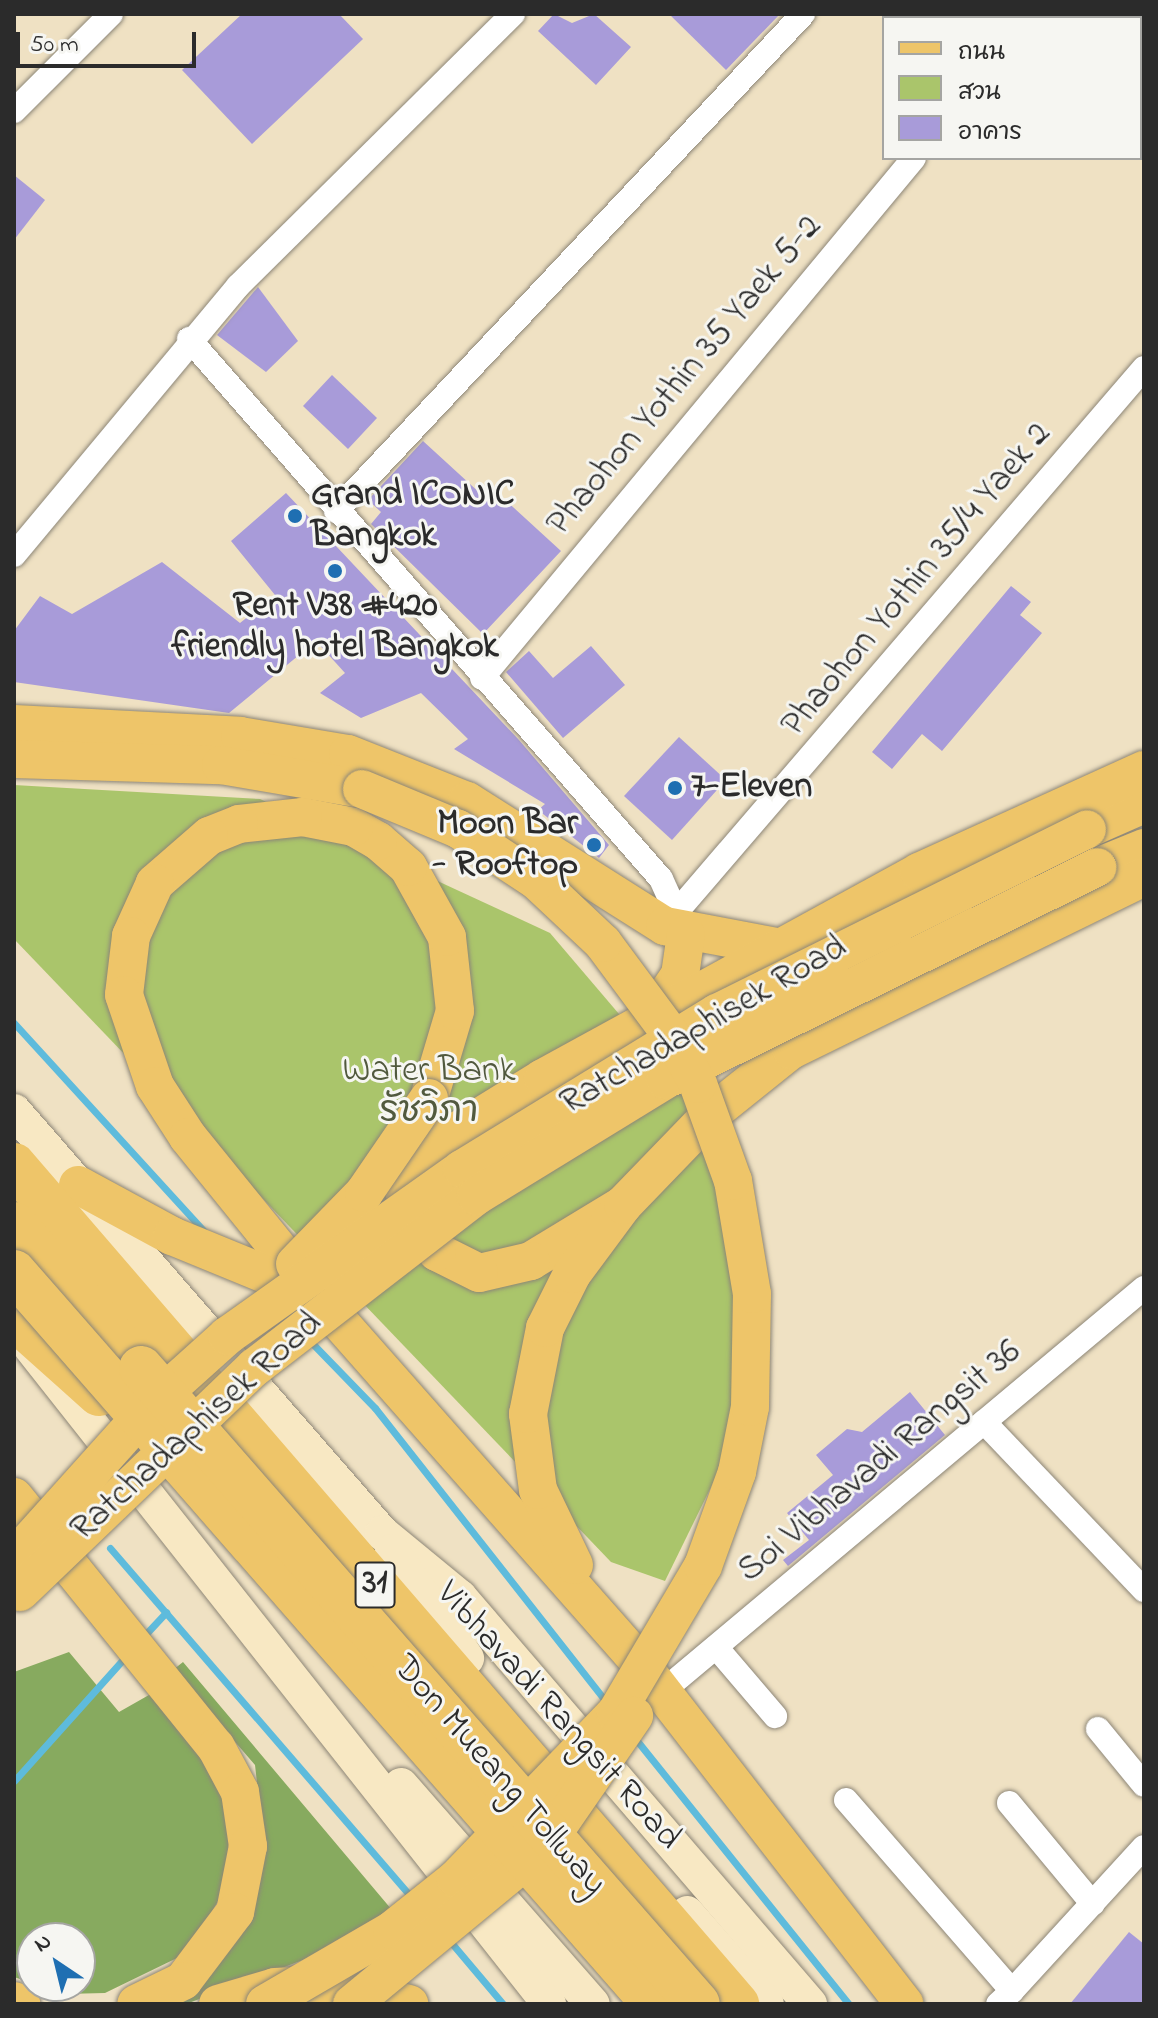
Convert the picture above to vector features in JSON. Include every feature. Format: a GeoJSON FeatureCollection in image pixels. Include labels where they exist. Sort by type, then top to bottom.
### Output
{"type":"FeatureCollection","features":[{"type":"Feature","properties":{"kind":"highway","name":"Vibhavadi Rangsit Road"},"geometry":{"type":"LineString","coordinates":[[14,1165],[737,2004]]}},
{"type":"Feature","properties":{"kind":"highway","name":"Don Mueang Tollway"},"geometry":{"type":"LineString","coordinates":[[14,1224],[698,2004]]}},
{"type":"Feature","properties":{"kind":"highway","name":"Don Mueang Tollway"},"geometry":{"type":"LineString","coordinates":[[14,1272],[654,2004]]}},
{"type":"Feature","properties":{"kind":"highway","name":"31"},"geometry":{"type":"LineString","coordinates":[[14,1320],[83,1376],[626,2004]]}},
{"type":"Feature","properties":{"kind":"main road"},"geometry":{"type":"LineString","coordinates":[[14,724],[240,736],[348,754],[467,801],[645,917],[683,921],[776,947]]}},
{"type":"Feature","properties":{"kind":"main road"},"geometry":{"type":"LineString","coordinates":[[14,759],[247,768],[362,789],[406,802],[496,850],[573,912],[669,1032],[719,1135],[752,1294],[750,1407],[721,1523],[648,1673],[619,1745],[545,1845],[352,2004]]}},
{"type":"Feature","properties":{"kind":"main road"},"geometry":{"type":"LineString","coordinates":[[623,1205],[531,1261],[479,1273],[437,1252],[404,1191],[412,1166],[436,1143],[776,947],[1144,770]]}},
{"type":"Feature","properties":{"kind":"main road","name":"Ratchadaphisek Road"},"geometry":{"type":"LineString","coordinates":[[16,1589],[156,1400],[227,1336],[437,1186],[648,1052],[910,912],[1144,804]]}},
{"type":"Feature","properties":{"kind":"main road"},"geometry":{"type":"LineString","coordinates":[[227,1336],[364,1193],[429,1098],[455,1011],[454,970],[439,914],[408,867],[354,827],[303,817],[239,824],[181,856],[142,905],[124,966],[127,1018],[155,1086],[321,1301],[648,1673],[904,2004]]}},
{"type":"Feature","properties":{"kind":"main road","name":"Ratchadaphisek Road"},"geometry":{"type":"LineString","coordinates":[[16,1589],[255,1367],[476,1196],[665,1080],[1097,867],[1144,848]]}},
{"type":"Feature","properties":{"kind":"main road"},"geometry":{"type":"LineString","coordinates":[[648,1673],[562,1546],[538,1490],[528,1414],[545,1328],[572,1274],[623,1205],[711,1114],[791,1050],[1144,877]]}},
{"type":"Feature","properties":{"kind":"main road"},"geometry":{"type":"LineString","coordinates":[[647,1021],[674,992],[683,921]]}},
{"type":"Feature","properties":{"kind":"main road","name":"Vibhavadi Rangsit Road"},"geometry":{"type":"LineString","coordinates":[[14,1111],[382,1533],[460,1597],[810,2004]]}},
{"type":"Feature","properties":{"kind":"main road"},"geometry":{"type":"LineString","coordinates":[[78,1185],[213,1253],[251,1265],[321,1301]]}},
{"type":"Feature","properties":{"kind":"main road","name":"31"},"geometry":{"type":"LineString","coordinates":[[14,1320],[71,1406],[319,1705],[549,2004]]}},
{"type":"Feature","properties":{"kind":"main road"},"geometry":{"type":"LineString","coordinates":[[14,1497],[106,1607],[189,1714],[230,1769],[243,1803],[248,1846],[235,1912],[183,1981],[136,2004]]}},
{"type":"Feature","properties":{"kind":"main road"},"geometry":{"type":"LineString","coordinates":[[382,1533],[447,1634],[767,2004]]}},
{"type":"Feature","properties":{"kind":"main road"},"geometry":{"type":"LineString","coordinates":[[14,1550],[75,1570]]}},
{"type":"Feature","properties":{"kind":"main road"},"geometry":{"type":"LineString","coordinates":[[265,2004],[379,1938],[456,1879],[519,1821],[648,1673]]}},
{"type":"Feature","properties":{"kind":"main road"},"geometry":{"type":"LineString","coordinates":[[319,1705],[426,1811],[593,2004]]}},
{"type":"Feature","properties":{"kind":"main road"},"geometry":{"type":"LineString","coordinates":[[218,2004],[275,1987],[331,1984],[409,2004]]}},
{"type":"Feature","properties":{"kind":"main road"},"geometry":{"type":"LineString","coordinates":[[14,2001],[21,2004]]}},
{"type":"Feature","properties":{"kind":"street"},"geometry":{"type":"LineString","coordinates":[[14,111],[111,14]]}},
{"type":"Feature","properties":{"kind":"street"},"geometry":{"type":"LineString","coordinates":[[14,555],[189,339],[513,14]]}},
{"type":"Feature","properties":{"kind":"street"},"geometry":{"type":"LineString","coordinates":[[336,511],[803,14]]}},
{"type":"Feature","properties":{"kind":"street","name":"Phaohon Yothin 35 Yaek 5-2"},"geometry":{"type":"LineString","coordinates":[[482,678],[912,160]]}},
{"type":"Feature","properties":{"kind":"street"},"geometry":{"type":"LineString","coordinates":[[189,339],[482,678],[683,921]]}},
{"type":"Feature","properties":{"kind":"street","name":"Phaohon Yothin 35/4 Yaek 2"},"geometry":{"type":"LineString","coordinates":[[683,921],[1144,368]]}},
{"type":"Feature","properties":{"kind":"street","name":"Soi Vibhavadi Rangsit 36"},"geometry":{"type":"LineString","coordinates":[[648,1673],[716,1647],[1144,1288]]}},
{"type":"Feature","properties":{"kind":"street"},"geometry":{"type":"LineString","coordinates":[[984,1422],[1144,1590]]}},
{"type":"Feature","properties":{"kind":"street"},"geometry":{"type":"LineString","coordinates":[[716,1647],[775,1716]]}},
{"type":"Feature","properties":{"kind":"street"},"geometry":{"type":"LineString","coordinates":[[1098,1729],[1144,1785]]}},
{"type":"Feature","properties":{"kind":"street"},"geometry":{"type":"LineString","coordinates":[[846,1800],[1005,1997],[1144,1847]]}},
{"type":"Feature","properties":{"kind":"street"},"geometry":{"type":"LineString","coordinates":[[1009,1803],[1093,1904]]}},
{"type":"Feature","properties":{"kind":"green space","name":"Water Bank รัชวิภา"},"geometry":{"type":"Polygon","coordinates":[[[14,785],[260,799],[550,933],[688,1095],[716,1165],[747,1325],[737,1434],[665,1581],[611,1562],[14,939],[14,785]]]}},
{"type":"Feature","properties":{"kind":"green space"},"geometry":{"type":"Polygon","coordinates":[[[69,1652],[119,1712],[156,1691],[210,1755],[235,1818],[223,1892],[204,1926],[177,1958],[105,1993],[96,1993],[96,1922],[16,1922],[14,1977],[14,1672],[69,1652]]]}},
{"type":"Feature","properties":{"kind":"green space"},"geometry":{"type":"Polygon","coordinates":[[[183,1662],[392,1910],[340,1946],[186,2004],[167,2004],[265,1854],[255,1765],[173,1670],[183,1662]]]}},
{"type":"Feature","properties":{"kind":"building"},"geometry":{"type":"Polygon","coordinates":[[[242,14],[339,14],[363,39],[252,144],[182,70],[242,14]]]}},
{"type":"Feature","properties":{"kind":"building"},"geometry":{"type":"Polygon","coordinates":[[[554,14],[572,23],[594,14],[631,47],[596,85],[538,31],[554,14]]]}},
{"type":"Feature","properties":{"kind":"building"},"geometry":{"type":"Polygon","coordinates":[[[669,14],[780,14],[726,70],[669,14]]]}},
{"type":"Feature","properties":{"kind":"building"},"geometry":{"type":"Polygon","coordinates":[[[14,175],[45,200],[14,240],[14,175]]]}},
{"type":"Feature","properties":{"kind":"building"},"geometry":{"type":"Polygon","coordinates":[[[258,287],[298,341],[266,372],[217,335],[258,287]]]}},
{"type":"Feature","properties":{"kind":"building"},"geometry":{"type":"Polygon","coordinates":[[[332,375],[377,418],[348,449],[303,406],[332,375]]]}},
{"type":"Feature","properties":{"kind":"building"},"geometry":{"type":"Polygon","coordinates":[[[423,441],[482,495],[490,486],[561,551],[483,634],[371,524],[381,512],[368,500],[423,441]]]}},
{"type":"Feature","properties":{"kind":"building"},"geometry":{"type":"Polygon","coordinates":[[[286,493],[519,740],[609,845],[599,858],[538,810],[545,804],[454,749],[468,739],[421,693],[361,718],[320,693],[345,673],[316,641],[229,713],[14,682],[14,631],[40,596],[72,614],[162,562],[240,623],[275,595],[231,541],[286,493]]]}},
{"type":"Feature","properties":{"kind":"building"},"geometry":{"type":"Polygon","coordinates":[[[1011,586],[1031,602],[1020,615],[1042,633],[942,751],[922,734],[892,769],[872,752],[1011,586]]]}},
{"type":"Feature","properties":{"kind":"building"},"geometry":{"type":"Polygon","coordinates":[[[591,646],[625,685],[563,738],[506,672],[529,651],[553,678],[591,646]]]}},
{"type":"Feature","properties":{"kind":"building","name":"7-Eleven"},"geometry":{"type":"Polygon","coordinates":[[[679,737],[726,780],[672,840],[624,796],[679,737]]]}},
{"type":"Feature","properties":{"kind":"building"},"geometry":{"type":"Polygon","coordinates":[[[910,1392],[945,1435],[788,1566],[783,1560],[809,1540],[787,1513],[833,1475],[816,1455],[847,1429],[862,1432],[910,1392]]]}},
{"type":"Feature","properties":{"kind":"building"},"geometry":{"type":"Polygon","coordinates":[[[1129,1932],[1144,1944],[1144,2004],[1070,2004],[1129,1932]]]}},
{"type":"Feature","properties":{"kind":"waterway"},"geometry":{"type":"LineString","coordinates":[[14,1023],[204,1231]]}},
{"type":"Feature","properties":{"kind":"waterway"},"geometry":{"type":"LineString","coordinates":[[310,1341],[375,1408],[609,1705]]}},
{"type":"Feature","properties":{"kind":"waterway"},"geometry":{"type":"LineString","coordinates":[[110,1548],[412,1898]]}},
{"type":"Feature","properties":{"kind":"waterway"},"geometry":{"type":"LineString","coordinates":[[143,1637],[166,1612]]}},
{"type":"Feature","properties":{"kind":"waterway"},"geometry":{"type":"LineString","coordinates":[[14,1781],[127,1655]]}},
{"type":"Feature","properties":{"kind":"waterway"},"geometry":{"type":"LineString","coordinates":[[634,1737],[849,2004]]}},
{"type":"Feature","properties":{"kind":"waterway"},"geometry":{"type":"LineString","coordinates":[[449,1940],[503,2004]]}},
{"type":"Feature","properties":{"kind":"place","name":"Grand ICONIC Bangkok"},"geometry":{"type":"Point","coordinates":[295,516]}},
{"type":"Feature","properties":{"kind":"place","name":"Rent V38 #420 friendly hotel Bangkok"},"geometry":{"type":"Point","coordinates":[335,571]}},
{"type":"Feature","properties":{"kind":"place","name":"7-Eleven"},"geometry":{"type":"Point","coordinates":[675,788]}},
{"type":"Feature","properties":{"kind":"place","name":"Moon Bar - Rooftop"},"geometry":{"type":"Point","coordinates":[594,845]}}]}
